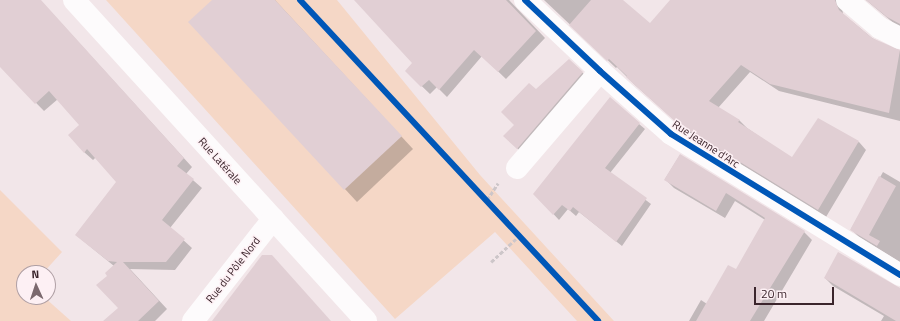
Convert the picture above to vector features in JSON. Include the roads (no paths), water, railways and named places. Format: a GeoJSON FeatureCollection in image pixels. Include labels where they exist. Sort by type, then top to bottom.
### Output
{"type":"FeatureCollection","features":[{"type":"Feature","properties":{"kind":"street","name":"Rue Latérale"},"geometry":{"type":"LineString","coordinates":[[74,0],[366,321]]}},
{"type":"Feature","properties":{"kind":"street","name":"Rue Jeanne d'Arc"},"geometry":{"type":"LineString","coordinates":[[525,0],[661,126],[684,143],[900,275]]}},
{"type":"Feature","properties":{"kind":"street"},"geometry":{"type":"LineString","coordinates":[[847,0],[880,28],[900,38]]}},
{"type":"Feature","properties":{"kind":"street"},"geometry":{"type":"LineString","coordinates":[[517,168],[600,71]]}},
{"type":"Feature","properties":{"kind":"street","name":"Rue du Pôle Nord"},"geometry":{"type":"LineString","coordinates":[[193,321],[273,219]]}}]}
